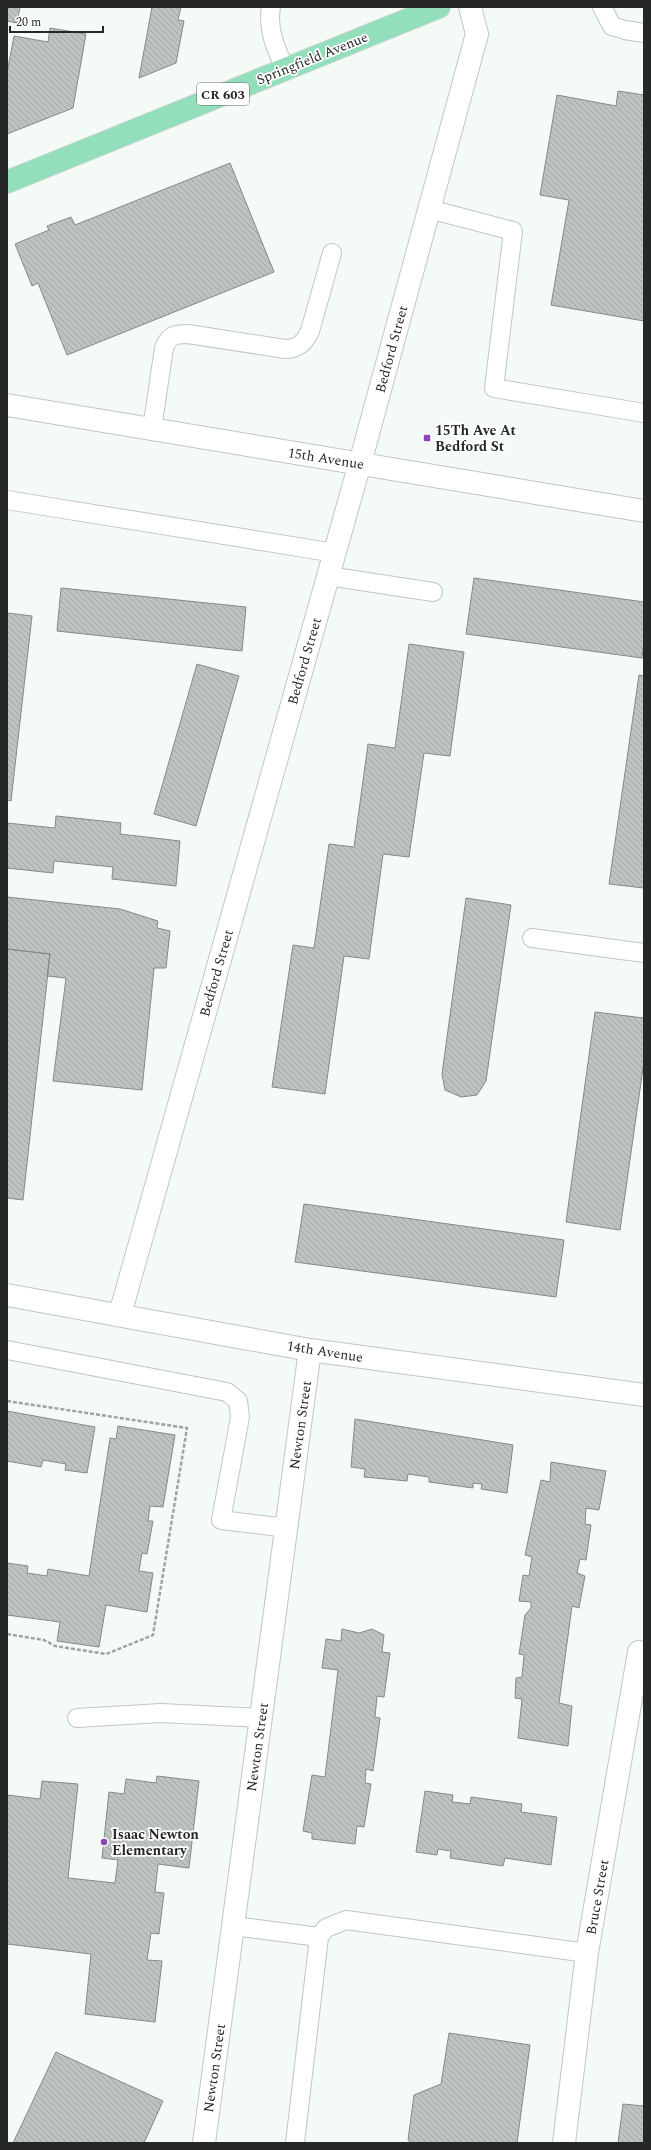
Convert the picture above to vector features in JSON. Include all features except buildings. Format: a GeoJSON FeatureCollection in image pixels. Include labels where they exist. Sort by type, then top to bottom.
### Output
{"type":"FeatureCollection","features":[{"type":"Feature","properties":{"kind":"main road","name":"Springfield Avenue"},"geometry":{"type":"LineString","coordinates":[[7,182],[439,7]]}},
{"type":"Feature","properties":{"kind":"street","name":"Bedford Street"},"geometry":{"type":"LineString","coordinates":[[120,1314],[335,553],[477,34],[470,7]]}},
{"type":"Feature","properties":{"kind":"street","name":"15th Avenue"},"geometry":{"type":"LineString","coordinates":[[7,405],[644,511]]}},
{"type":"Feature","properties":{"kind":"street","name":"14th Avenue"},"geometry":{"type":"LineString","coordinates":[[7,1296],[120,1314],[310,1350],[644,1395]]}},
{"type":"Feature","properties":{"kind":"street","name":"Newton Street"},"geometry":{"type":"LineString","coordinates":[[204,2143],[310,1350]]}},
{"type":"Feature","properties":{"kind":"street","name":"Bruce Street"},"geometry":{"type":"LineString","coordinates":[[564,2143],[587,1953],[639,1652]]}},
{"type":"Feature","properties":{"kind":"lane"},"geometry":{"type":"LineString","coordinates":[[271,7],[273,42],[285,69]]}},
{"type":"Feature","properties":{"kind":"lane"},"geometry":{"type":"LineString","coordinates":[[602,7],[612,26],[644,33]]}},
{"type":"Feature","properties":{"kind":"lane"},"geometry":{"type":"LineString","coordinates":[[429,209],[513,232],[494,388],[644,413]]}},
{"type":"Feature","properties":{"kind":"lane"},"geometry":{"type":"LineString","coordinates":[[152,429],[164,348],[168,339],[175,335],[188,334],[286,349],[296,348],[305,340],[310,331],[332,253]]}},
{"type":"Feature","properties":{"kind":"lane"},"geometry":{"type":"LineString","coordinates":[[7,500],[335,553]]}},
{"type":"Feature","properties":{"kind":"lane"},"geometry":{"type":"LineString","coordinates":[[328,576],[433,592]]}},
{"type":"Feature","properties":{"kind":"lane"},"geometry":{"type":"LineString","coordinates":[[532,938],[644,953]]}},
{"type":"Feature","properties":{"kind":"lane"},"geometry":{"type":"LineString","coordinates":[[7,1350],[227,1392],[238,1401],[240,1417],[221,1520],[287,1528]]}},
{"type":"Feature","properties":{"kind":"lane"},"geometry":{"type":"LineString","coordinates":[[77,1718],[161,1713],[261,1718]]}},
{"type":"Feature","properties":{"kind":"lane"},"geometry":{"type":"LineString","coordinates":[[295,2143],[319,1937],[326,1928],[346,1920],[587,1953]]}},
{"type":"Feature","properties":{"kind":"lane"},"geometry":{"type":"LineString","coordinates":[[233,1926],[319,1937]]}},
{"type":"Feature","properties":{"kind":"path"},"geometry":{"type":"LineString","coordinates":[[7,1401],[186,1428],[153,1635],[106,1654],[55,1646],[44,1640],[7,1634]]}},
{"type":"Feature","properties":{"kind":"place","name":"15Th Ave At Bedford St"},"geometry":{"type":"Point","coordinates":[427,438]}},
{"type":"Feature","properties":{"kind":"place","name":"Isaac Newton Elementary"},"geometry":{"type":"Point","coordinates":[104,1842]}}]}
